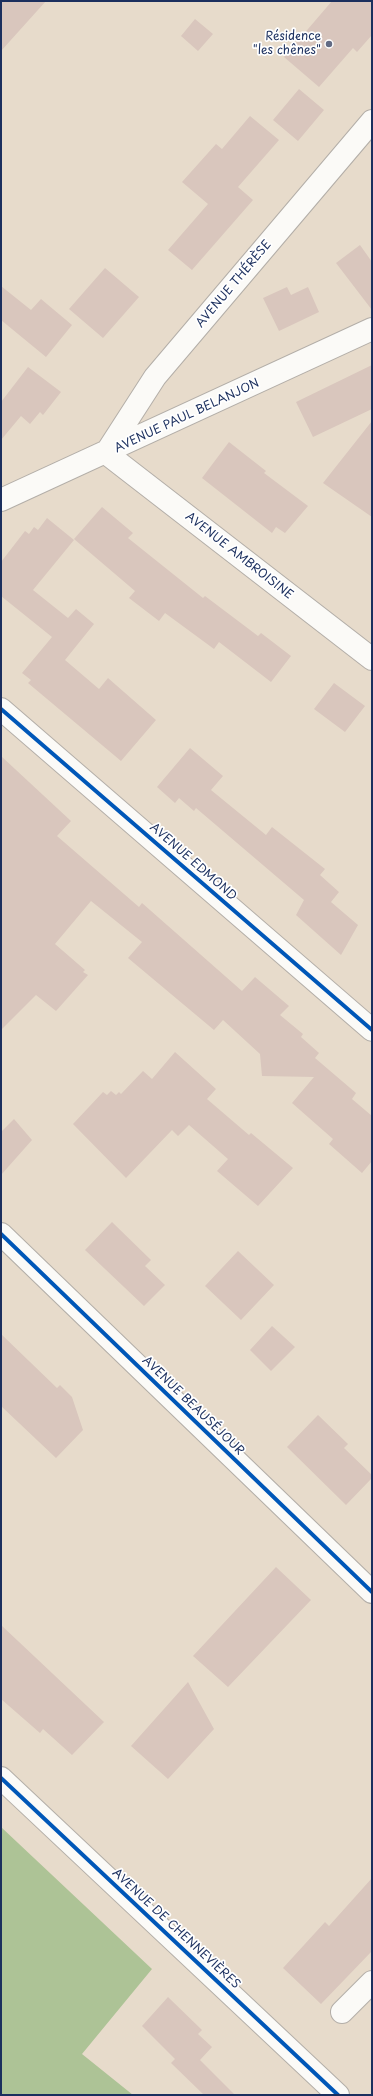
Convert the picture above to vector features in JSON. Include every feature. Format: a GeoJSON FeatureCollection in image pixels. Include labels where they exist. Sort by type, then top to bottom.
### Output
{"type":"FeatureCollection","features":[{"type":"Feature","properties":{"kind":"street","name":"AVENUE THÉRÈSE"},"geometry":{"type":"LineString","coordinates":[[106,453],[155,377],[372,121]]}},
{"type":"Feature","properties":{"kind":"street","name":"AVENUE PAUL BELANJON"},"geometry":{"type":"LineString","coordinates":[[1,500],[106,453],[372,329]]}},
{"type":"Feature","properties":{"kind":"street","name":"AVENUE AMBROISINE"},"geometry":{"type":"LineString","coordinates":[[106,453],[372,659]]}},
{"type":"Feature","properties":{"kind":"street","name":"AVENUE EDMOND"},"geometry":{"type":"LineString","coordinates":[[1,709],[372,1030]]}},
{"type":"Feature","properties":{"kind":"street","name":"AVENUE BEAUSÉJOUR"},"geometry":{"type":"LineString","coordinates":[[1,1234],[372,1592]]}},
{"type":"Feature","properties":{"kind":"street","name":"AVENUE DE CHENNEVIÈRES"},"geometry":{"type":"LineString","coordinates":[[1,1778],[338,2095]]}},
{"type":"Feature","properties":{"kind":"street"},"geometry":{"type":"LineString","coordinates":[[342,2012],[372,1982]]}},
{"type":"Feature","properties":{"kind":"green space"},"geometry":{"type":"Polygon","coordinates":[[[1,1827],[152,1969],[82,2054],[133,2095],[1,2095],[1,1827]]]}},
{"type":"Feature","properties":{"kind":"building"},"geometry":{"type":"Polygon","coordinates":[[[1,1],[46,1],[1,51],[1,1]]]}},
{"type":"Feature","properties":{"kind":"building","name":"Résidence \"les chênes\""},"geometry":{"type":"Polygon","coordinates":[[[332,1],[372,1],[372,35],[357,52],[353,48],[319,87],[284,57],[332,1]]]}},
{"type":"Feature","properties":{"kind":"building"},"geometry":{"type":"Polygon","coordinates":[[[195,19],[213,34],[198,51],[181,36],[195,19]]]}},
{"type":"Feature","properties":{"kind":"building"},"geometry":{"type":"Polygon","coordinates":[[[299,89],[324,110],[298,141],[273,120],[299,89]]]}},
{"type":"Feature","properties":{"kind":"building"},"geometry":{"type":"Polygon","coordinates":[[[250,116],[279,140],[238,187],[253,200],[192,270],[168,250],[208,204],[182,182],[216,144],[222,149],[250,116]]]}},
{"type":"Feature","properties":{"kind":"building"},"geometry":{"type":"Polygon","coordinates":[[[360,245],[372,262],[372,310],[336,263],[360,245]]]}},
{"type":"Feature","properties":{"kind":"building"},"geometry":{"type":"Polygon","coordinates":[[[105,268],[139,297],[103,338],[69,309],[105,268]]]}},
{"type":"Feature","properties":{"kind":"building"},"geometry":{"type":"Polygon","coordinates":[[[1,286],[31,310],[41,299],[72,325],[46,357],[1,320],[1,286]]]}},
{"type":"Feature","properties":{"kind":"building"},"geometry":{"type":"Polygon","coordinates":[[[287,287],[291,295],[308,287],[319,312],[279,331],[263,298],[287,287]]]}},
{"type":"Feature","properties":{"kind":"building"},"geometry":{"type":"Polygon","coordinates":[[[372,365],[372,409],[313,437],[296,402],[372,365]]]}},
{"type":"Feature","properties":{"kind":"building"},"geometry":{"type":"Polygon","coordinates":[[[28,367],[61,392],[43,415],[40,412],[30,424],[21,416],[1,440],[1,402],[28,367]]]}},
{"type":"Feature","properties":{"kind":"building"},"geometry":{"type":"Polygon","coordinates":[[[372,421],[372,517],[323,483],[372,421]]]}},
{"type":"Feature","properties":{"kind":"building"},"geometry":{"type":"Polygon","coordinates":[[[229,442],[266,471],[264,473],[308,506],[285,533],[276,527],[272,533],[202,478],[229,442]]]}},
{"type":"Feature","properties":{"kind":"building"},"geometry":{"type":"Polygon","coordinates":[[[102,507],[133,533],[128,538],[203,598],[205,596],[258,636],[261,633],[291,656],[271,682],[219,642],[214,649],[165,613],[159,621],[129,598],[135,591],[74,539],[102,507]]]}},
{"type":"Feature","properties":{"kind":"building"},"geometry":{"type":"Polygon","coordinates":[[[47,518],[74,540],[33,590],[68,618],[76,609],[94,624],[65,660],[99,689],[108,678],[156,720],[121,761],[28,683],[31,680],[22,673],[52,637],[1,596],[1,562],[25,531],[29,534],[34,527],[38,530],[47,518]]]}},
{"type":"Feature","properties":{"kind":"building"},"geometry":{"type":"Polygon","coordinates":[[[334,683],[365,706],[345,732],[314,709],[334,683]]]}},
{"type":"Feature","properties":{"kind":"building"},"geometry":{"type":"Polygon","coordinates":[[[190,748],[223,776],[211,790],[266,835],[272,827],[325,869],[320,875],[339,892],[331,902],[358,925],[341,955],[296,915],[304,900],[196,808],[194,811],[179,798],[175,803],[157,787],[190,748]]]}},
{"type":"Feature","properties":{"kind":"building"},"geometry":{"type":"Polygon","coordinates":[[[1,756],[71,821],[57,836],[139,907],[142,903],[242,991],[255,977],[289,1006],[280,1015],[303,1034],[301,1037],[319,1053],[315,1058],[356,1093],[352,1099],[372,1116],[372,1161],[362,1173],[329,1144],[333,1139],[292,1103],[314,1077],[262,1076],[260,1054],[223,1020],[214,1030],[128,958],[142,942],[91,901],[55,944],[85,970],[83,972],[88,975],[56,1011],[36,995],[1,1030],[1,756]]]}},
{"type":"Feature","properties":{"kind":"building"},"geometry":{"type":"Polygon","coordinates":[[[175,1052],[216,1089],[207,1099],[249,1135],[251,1133],[293,1168],[258,1206],[217,1171],[228,1159],[189,1125],[178,1136],[172,1130],[126,1178],[73,1124],[103,1092],[107,1095],[111,1091],[116,1095],[119,1092],[121,1094],[143,1071],[152,1079],[175,1052]]]}},
{"type":"Feature","properties":{"kind":"building"},"geometry":{"type":"Polygon","coordinates":[[[14,1119],[32,1140],[1,1175],[1,1132],[14,1119]]]}},
{"type":"Feature","properties":{"kind":"building"},"geometry":{"type":"Polygon","coordinates":[[[112,1222],[151,1260],[145,1266],[165,1285],[144,1306],[85,1250],[112,1222]]]}},
{"type":"Feature","properties":{"kind":"building"},"geometry":{"type":"Polygon","coordinates":[[[238,1251],[274,1285],[241,1320],[205,1286],[238,1251]]]}},
{"type":"Feature","properties":{"kind":"building"},"geometry":{"type":"Polygon","coordinates":[[[272,1326],[295,1347],[271,1371],[250,1350],[272,1326]]]}},
{"type":"Feature","properties":{"kind":"building"},"geometry":{"type":"Polygon","coordinates":[[[1,1334],[57,1388],[60,1385],[72,1397],[83,1430],[56,1458],[1,1406],[1,1334]]]}},
{"type":"Feature","properties":{"kind":"building"},"geometry":{"type":"Polygon","coordinates":[[[318,1415],[348,1444],[344,1448],[372,1475],[372,1478],[346,1505],[287,1447],[318,1415]]]}},
{"type":"Feature","properties":{"kind":"building"},"geometry":{"type":"Polygon","coordinates":[[[276,1567],[311,1600],[228,1687],[193,1656],[276,1567]]]}},
{"type":"Feature","properties":{"kind":"building"},"geometry":{"type":"Polygon","coordinates":[[[1,1625],[104,1722],[72,1755],[43,1729],[40,1733],[1,1699],[1,1625]]]}},
{"type":"Feature","properties":{"kind":"building"},"geometry":{"type":"Polygon","coordinates":[[[188,1682],[214,1729],[168,1779],[131,1746],[188,1682]]]}},
{"type":"Feature","properties":{"kind":"building"},"geometry":{"type":"Polygon","coordinates":[[[372,1878],[372,1951],[321,2004],[283,1968],[325,1922],[329,1926],[372,1878]]]}},
{"type":"Feature","properties":{"kind":"building"},"geometry":{"type":"Polygon","coordinates":[[[168,1997],[202,2030],[198,2034],[212,2047],[200,2060],[235,2095],[204,2095],[171,2063],[175,2059],[142,2026],[168,1997]]]}},
{"type":"Feature","properties":{"kind":"cycle path"},"geometry":{"type":"LineString","coordinates":[[1,709],[372,1030]]}},
{"type":"Feature","properties":{"kind":"cycle path"},"geometry":{"type":"LineString","coordinates":[[1,1234],[372,1592]]}},
{"type":"Feature","properties":{"kind":"cycle path"},"geometry":{"type":"LineString","coordinates":[[1,1778],[338,2095]]}},
{"type":"Feature","properties":{"kind":"place","name":"Résidence \"les chênes\""},"geometry":{"type":"Point","coordinates":[329,44]}}]}
